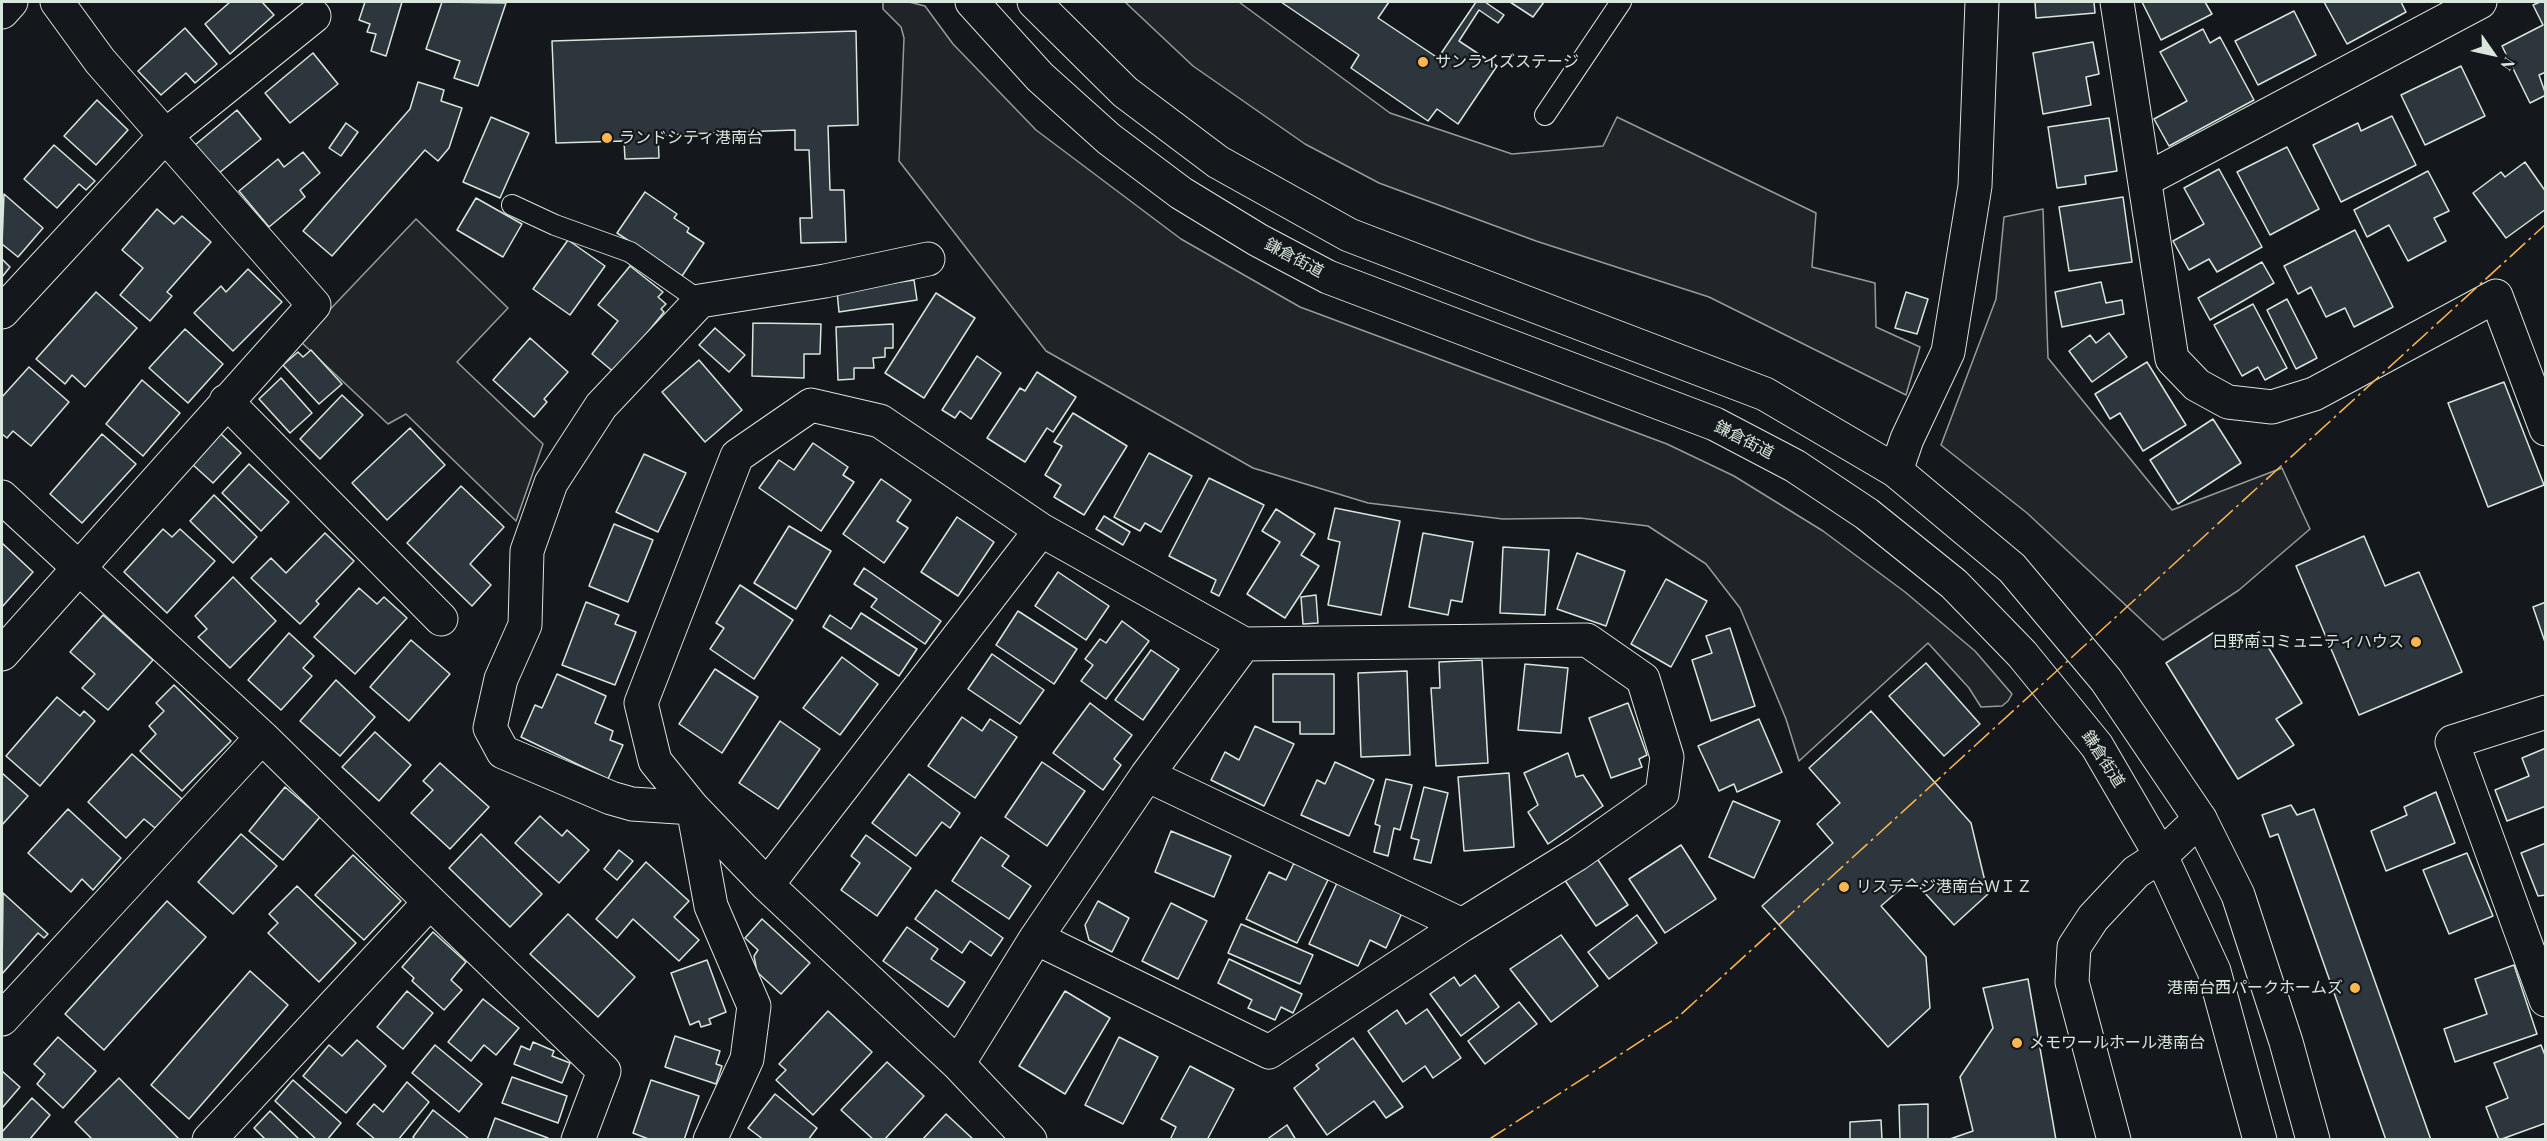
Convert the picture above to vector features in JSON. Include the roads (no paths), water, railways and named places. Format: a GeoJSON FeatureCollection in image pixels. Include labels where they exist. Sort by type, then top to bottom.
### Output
{"type":"FeatureCollection","features":[{"type":"Feature","properties":{"kind":"street"},"geometry":{"type":"LineString","coordinates":[[2,12],[11,2]]}},
{"type":"Feature","properties":{"kind":"street"},"geometry":{"type":"LineString","coordinates":[[2,654],[314,305],[100,61],[57,2]]}},
{"type":"Feature","properties":{"kind":"street","name":"鎌倉街道"},"geometry":{"type":"LineString","coordinates":[[972,2],[1040,77],[1109,139],[1181,193],[1258,240],[1328,277],[1714,424],[1795,466],[1867,514],[1954,584],[2022,654],[2097,746],[2161,856],[2214,971],[2260,1140]]}},
{"type":"Feature","properties":{"kind":"street"},"geometry":{"type":"LineString","coordinates":[[1034,2],[1125,92],[1218,162],[1349,235],[1765,394],[1896,471],[2012,568],[2106,680],[2200,819],[2238,895],[2286,1042],[2313,1140]]}},
{"type":"Feature","properties":{"kind":"street"},"geometry":{"type":"LineString","coordinates":[[1896,471],[1907,439],[1948,352],[1975,186],[1982,2]]}},
{"type":"Feature","properties":{"kind":"street"},"geometry":{"type":"LineString","coordinates":[[2117,2],[2172,359],[2197,385],[2228,402],[2272,407],[2314,394],[2496,296],[2546,429]]}},
{"type":"Feature","properties":{"kind":"street"},"geometry":{"type":"LineString","coordinates":[[2145,180],[2480,2]]}},
{"type":"Feature","properties":{"kind":"street"},"geometry":{"type":"LineString","coordinates":[[2,312],[165,136],[314,16]]}},
{"type":"Feature","properties":{"kind":"street"},"geometry":{"type":"LineString","coordinates":[[693,808],[632,804],[611,798],[503,752],[490,728],[501,679],[525,625],[527,550],[551,483],[601,406],[700,301],[825,281],[928,259]]}},
{"type":"Feature","properties":{"kind":"street"},"geometry":{"type":"LineString","coordinates":[[226,402],[441,619]]}},
{"type":"Feature","properties":{"kind":"street"},"geometry":{"type":"LineString","coordinates":[[1030,1140],[958,1064],[767,885],[693,808],[655,761],[641,703],[737,456],[811,405],[880,421],[1041,530],[1244,644],[1587,640],[1643,679],[1667,757],[1662,794],[1577,854],[1462,925],[1269,1052],[1036,938]]}},
{"type":"Feature","properties":{"kind":"street"},"geometry":{"type":"LineString","coordinates":[[2,497],[262,737],[604,1071],[578,1140]]}},
{"type":"Feature","properties":{"kind":"street"},"geometry":{"type":"LineString","coordinates":[[767,885],[1041,530]]}},
{"type":"Feature","properties":{"kind":"street"},"geometry":{"type":"LineString","coordinates":[[958,1064],[1036,938],[1147,775],[1244,644]]}},
{"type":"Feature","properties":{"kind":"street"},"geometry":{"type":"LineString","coordinates":[[2546,712],[2452,742],[2546,1000]]}},
{"type":"Feature","properties":{"kind":"street"},"geometry":{"type":"LineString","coordinates":[[2,1019],[262,737]]}},
{"type":"Feature","properties":{"kind":"street"},"geometry":{"type":"LineString","coordinates":[[1147,775],[1462,925]]}},
{"type":"Feature","properties":{"kind":"street"},"geometry":{"type":"LineString","coordinates":[[693,808],[711,906],[754,1006],[747,1059],[710,1140]]}},
{"type":"Feature","properties":{"kind":"street"},"geometry":{"type":"LineString","coordinates":[[2114,1140],[2072,982],[2074,947],[2093,918],[2136,872],[2161,856],[2200,819]]}},
{"type":"Feature","properties":{"kind":"street"},"geometry":{"type":"LineString","coordinates":[[209,1140],[430,902]]}},
{"type":"Feature","properties":{"kind":"street"},"geometry":{"type":"LineString","coordinates":[[2286,1042],[2330,1140]]}},
{"type":"Feature","properties":{"kind":"street"},"geometry":{"type":"LineString","coordinates":[[2247,1094],[2249,1140]]}},
{"type":"Feature","properties":{"kind":"lane"},"geometry":{"type":"LineString","coordinates":[[1545,115],[1621,2]]}},
{"type":"Feature","properties":{"kind":"lane"},"geometry":{"type":"LineString","coordinates":[[512,205],[555,225],[630,252],[700,301]]}},
{"type":"Feature","properties":{"kind":"place","name":"サンライズステージ"},"geometry":{"type":"Point","coordinates":[1423,62]}},
{"type":"Feature","properties":{"kind":"place","name":"ランドシティ港南台"},"geometry":{"type":"Point","coordinates":[607,138]}},
{"type":"Feature","properties":{"kind":"place","name":"日野南コミュニティハウス"},"geometry":{"type":"Point","coordinates":[2416,642]}},
{"type":"Feature","properties":{"kind":"place","name":"リステージ港南台ＷＩＺ"},"geometry":{"type":"Point","coordinates":[1844,887]}},
{"type":"Feature","properties":{"kind":"place","name":"港南台西パークホームズ"},"geometry":{"type":"Point","coordinates":[2355,988]}},
{"type":"Feature","properties":{"kind":"place","name":"メモワールホール港南台"},"geometry":{"type":"Point","coordinates":[2017,1043]}}]}
